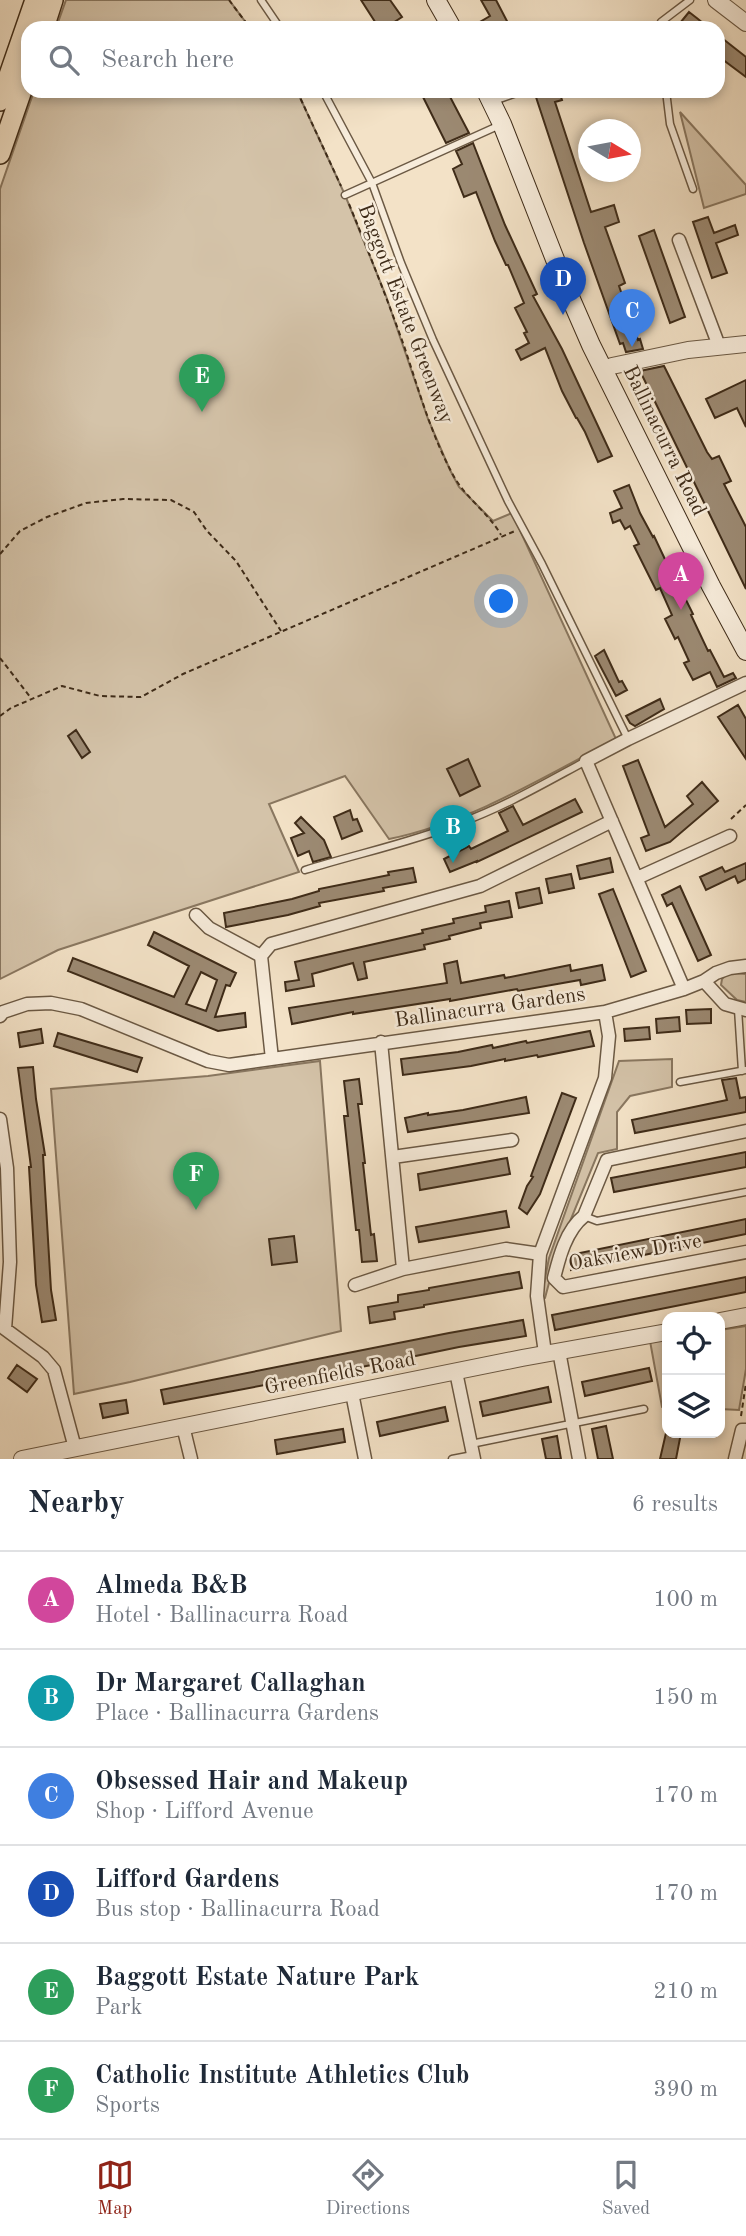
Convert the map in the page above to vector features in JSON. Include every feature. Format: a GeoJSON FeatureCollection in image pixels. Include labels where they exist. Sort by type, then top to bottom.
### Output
{"type":"FeatureCollection","features":[{"type":"Feature","properties":{"kind":"highway"},"geometry":{"type":"LineString","coordinates":[[28,21],[35,0]]}},
{"type":"Feature","properties":{"kind":"highway"},"geometry":{"type":"LineString","coordinates":[[46,21],[53,0]]}},
{"type":"Feature","properties":{"kind":"highway"},"geometry":{"type":"LineString","coordinates":[[0,101],[21,40]]}},
{"type":"Feature","properties":{"kind":"highway"},"geometry":{"type":"LineString","coordinates":[[0,154],[21,94]]}},
{"type":"Feature","properties":{"kind":"main road"},"geometry":{"type":"LineString","coordinates":[[436,0],[448,21]]}},
{"type":"Feature","properties":{"kind":"main road","name":"Ballinacurra Road"},"geometry":{"type":"LineString","coordinates":[[490,98],[567,290],[603,370],[746,651]]}},
{"type":"Feature","properties":{"kind":"street"},"geometry":{"type":"LineString","coordinates":[[716,0],[746,23]]}},
{"type":"Feature","properties":{"kind":"street"},"geometry":{"type":"LineString","coordinates":[[678,240],[719,346]]}},
{"type":"Feature","properties":{"kind":"street"},"geometry":{"type":"LineString","coordinates":[[603,370],[688,350],[746,344]]}},
{"type":"Feature","properties":{"kind":"street"},"geometry":{"type":"LineString","coordinates":[[684,989],[586,761],[746,683]]}},
{"type":"Feature","properties":{"kind":"street"},"geometry":{"type":"LineString","coordinates":[[272,1059],[261,956],[271,944],[480,886],[612,821]]}},
{"type":"Feature","properties":{"kind":"street"},"geometry":{"type":"LineString","coordinates":[[637,878],[730,836]]}},
{"type":"Feature","properties":{"kind":"street"},"geometry":{"type":"LineString","coordinates":[[196,915],[209,928],[261,956]]}},
{"type":"Feature","properties":{"kind":"street"},"geometry":{"type":"LineString","coordinates":[[742,1009],[725,1004],[704,981],[730,968],[746,966]]}},
{"type":"Feature","properties":{"kind":"street","name":"Ballinacurra Gardens"},"geometry":{"type":"LineString","coordinates":[[0,1016],[3,1012],[27,1004],[51,1003],[81,1009],[208,1061],[229,1065],[605,1012],[704,981]]}},
{"type":"Feature","properties":{"kind":"street","name":"Ballinacurra Gardens"},"geometry":{"type":"LineString","coordinates":[[579,1459],[572,1423],[537,1296],[540,1254],[606,1078],[609,1036],[605,1012]]}},
{"type":"Feature","properties":{"kind":"street","name":"Ballinacurra Gardens"},"geometry":{"type":"LineString","coordinates":[[381,1042],[403,1269]]}},
{"type":"Feature","properties":{"kind":"street"},"geometry":{"type":"LineString","coordinates":[[0,1119],[7,1168],[10,1262],[3,1329],[43,1357],[54,1370],[75,1448]]}},
{"type":"Feature","properties":{"kind":"street","name":"Oakview Drive"},"geometry":{"type":"LineString","coordinates":[[746,1131],[607,1160],[584,1216],[577,1222],[560,1256],[554,1278],[563,1287],[746,1252]]}},
{"type":"Feature","properties":{"kind":"street"},"geometry":{"type":"LineString","coordinates":[[393,1157],[512,1140]]}},
{"type":"Feature","properties":{"kind":"street"},"geometry":{"type":"LineString","coordinates":[[355,1285],[403,1269],[506,1249],[540,1254]]}},
{"type":"Feature","properties":{"kind":"street"},"geometry":{"type":"LineString","coordinates":[[725,1320],[746,1316]]}},
{"type":"Feature","properties":{"kind":"street","name":"Greenfields Road"},"geometry":{"type":"LineString","coordinates":[[22,1459],[552,1352],[662,1333]]}},
{"type":"Feature","properties":{"kind":"street"},"geometry":{"type":"LineString","coordinates":[[456,1372],[472,1453]]}},
{"type":"Feature","properties":{"kind":"street"},"geometry":{"type":"LineString","coordinates":[[352,1393],[365,1459]]}},
{"type":"Feature","properties":{"kind":"street"},"geometry":{"type":"LineString","coordinates":[[183,1426],[191,1459]]}},
{"type":"Feature","properties":{"kind":"street"},"geometry":{"type":"LineString","coordinates":[[735,1459],[744,1430]]}},
{"type":"Feature","properties":{"kind":"lane"},"geometry":{"type":"LineString","coordinates":[[261,0],[275,21]]}},
{"type":"Feature","properties":{"kind":"lane"},"geometry":{"type":"LineString","coordinates":[[662,21],[690,0]]}},
{"type":"Feature","properties":{"kind":"lane"},"geometry":{"type":"LineString","coordinates":[[327,98],[372,183],[433,340],[508,501],[628,739]]}},
{"type":"Feature","properties":{"kind":"lane"},"geometry":{"type":"LineString","coordinates":[[667,98],[670,124],[693,189]]}},
{"type":"Feature","properties":{"kind":"lane"},"geometry":{"type":"LineString","coordinates":[[345,195],[502,124]]}},
{"type":"Feature","properties":{"kind":"lane"},"geometry":{"type":"LineString","coordinates":[[305,870],[426,836],[461,823],[494,810],[586,761]]}},
{"type":"Feature","properties":{"kind":"lane"},"geometry":{"type":"LineString","coordinates":[[680,1082],[744,1071],[742,1009]]}},
{"type":"Feature","properties":{"kind":"lane"},"geometry":{"type":"LineString","coordinates":[[584,1216],[597,1221],[746,1192]]}},
{"type":"Feature","properties":{"kind":"lane"},"geometry":{"type":"LineString","coordinates":[[452,1459],[572,1423],[644,1409]]}},
{"type":"Feature","properties":{"kind":"path"},"geometry":{"type":"LineString","coordinates":[[229,0],[245,21]]}},
{"type":"Feature","properties":{"kind":"path","name":"Baggott Estate Greenway"},"geometry":{"type":"LineString","coordinates":[[300,98],[345,195],[386,296],[428,419],[450,470],[459,487],[487,515],[502,536]]}},
{"type":"Feature","properties":{"kind":"path"},"geometry":{"type":"LineString","coordinates":[[0,554],[20,531],[47,517],[86,503],[123,499],[171,500],[194,512],[207,531],[236,561],[281,631]]}},
{"type":"Feature","properties":{"kind":"path"},"geometry":{"type":"LineString","coordinates":[[0,716],[10,708],[62,687],[100,696],[141,697],[183,674],[522,527]]}},
{"type":"Feature","properties":{"kind":"path"},"geometry":{"type":"LineString","coordinates":[[0,658],[32,699]]}},
{"type":"Feature","properties":{"kind":"path"},"geometry":{"type":"LineString","coordinates":[[731,818],[746,805]]}},
{"type":"Feature","properties":{"kind":"path"},"geometry":{"type":"LineString","coordinates":[[744,1430],[740,1422],[746,1383]]}},
{"type":"Feature","properties":{"kind":"shaded area"},"geometry":{"type":"Polygon","coordinates":[[[66,0],[229,0],[245,21],[58,21],[66,0]]]}},
{"type":"Feature","properties":{"kind":"shaded area"},"geometry":{"type":"Polygon","coordinates":[[[32,98],[300,98],[345,195],[386,296],[428,419],[450,470],[459,487],[493,521],[512,513],[616,739],[477,810],[449,822],[389,839],[345,776],[269,804],[299,872],[58,950],[0,979],[0,189],[32,98]]]}},
{"type":"Feature","properties":{"kind":"shaded area"},"geometry":{"type":"Polygon","coordinates":[[[680,112],[746,185],[746,194],[704,208],[680,112]]]}},
{"type":"Feature","properties":{"kind":"shaded area"},"geometry":{"type":"Polygon","coordinates":[[[727,974],[746,974],[746,1002],[737,1000],[721,985],[727,974]]]}},
{"type":"Feature","properties":{"kind":"shaded area"},"geometry":{"type":"Polygon","coordinates":[[[672,1059],[672,1087],[630,1096],[617,1112],[617,1149],[598,1153],[557,1253],[545,1298],[541,1299],[549,1258],[619,1061],[672,1059]]]}},
{"type":"Feature","properties":{"kind":"shaded area"},"geometry":{"type":"Polygon","coordinates":[[[320,1061],[341,1331],[74,1394],[51,1089],[208,1076],[320,1061]]]}},
{"type":"Feature","properties":{"kind":"shaded area"},"geometry":{"type":"Polygon","coordinates":[[[746,1326],[746,1369],[739,1410],[725,1409],[725,1329],[746,1326]]]}},
{"type":"Feature","properties":{"kind":"shaded area"},"geometry":{"type":"Polygon","coordinates":[[[662,1340],[662,1407],[650,1341],[662,1340]]]}},
{"type":"Feature","properties":{"kind":"building"},"geometry":{"type":"Polygon","coordinates":[[[361,0],[390,0],[402,17],[396,21],[374,21],[361,0]]]}},
{"type":"Feature","properties":{"kind":"building"},"geometry":{"type":"Polygon","coordinates":[[[481,0],[496,0],[507,21],[482,21],[490,16],[481,0]]]}},
{"type":"Feature","properties":{"kind":"building"},"geometry":{"type":"Polygon","coordinates":[[[689,12],[700,21],[682,21],[689,12]]]}},
{"type":"Feature","properties":{"kind":"building"},"geometry":{"type":"Polygon","coordinates":[[[725,40],[746,57],[746,77],[725,61],[725,40]]]}},
{"type":"Feature","properties":{"kind":"building"},"geometry":{"type":"Polygon","coordinates":[[[424,98],[451,98],[469,133],[446,143],[424,98]]]}},
{"type":"Feature","properties":{"kind":"building"},"geometry":{"type":"Polygon","coordinates":[[[536,98],[561,98],[555,102],[578,172],[578,182],[581,182],[591,212],[614,205],[619,222],[605,227],[625,283],[619,286],[643,349],[626,352],[623,343],[620,344],[536,98]]]}},
{"type":"Feature","properties":{"kind":"building"},"geometry":{"type":"Polygon","coordinates":[[[473,143],[505,225],[537,294],[533,296],[562,349],[612,456],[598,462],[562,391],[545,348],[521,360],[516,350],[529,343],[524,333],[527,332],[515,308],[524,303],[476,192],[464,197],[453,169],[462,164],[456,151],[473,143]]]}},
{"type":"Feature","properties":{"kind":"building"},"geometry":{"type":"Polygon","coordinates":[[[708,217],[714,233],[735,225],[738,235],[716,243],[727,273],[712,278],[693,222],[708,217]]]}},
{"type":"Feature","properties":{"kind":"building"},"geometry":{"type":"Polygon","coordinates":[[[654,230],[685,317],[670,323],[639,236],[654,230]]]}},
{"type":"Feature","properties":{"kind":"building"},"geometry":{"type":"Polygon","coordinates":[[[664,366],[707,452],[712,459],[719,456],[731,481],[724,484],[746,527],[746,589],[640,371],[664,366]]]}},
{"type":"Feature","properties":{"kind":"building"},"geometry":{"type":"Polygon","coordinates":[[[746,380],[746,427],[737,408],[715,418],[706,399],[746,380]]]}},
{"type":"Feature","properties":{"kind":"building"},"geometry":{"type":"Polygon","coordinates":[[[629,485],[640,513],[693,614],[691,615],[708,651],[710,650],[724,677],[733,673],[736,678],[717,687],[710,672],[693,680],[684,663],[689,661],[678,637],[675,639],[665,619],[672,615],[660,588],[656,590],[634,546],[639,544],[630,526],[625,529],[620,520],[613,523],[610,513],[622,508],[614,491],[629,485]]]}},
{"type":"Feature","properties":{"kind":"building"},"geometry":{"type":"Polygon","coordinates":[[[604,650],[619,682],[622,681],[627,690],[616,696],[595,656],[604,650]]]}},
{"type":"Feature","properties":{"kind":"building"},"geometry":{"type":"Polygon","coordinates":[[[660,699],[664,709],[635,726],[630,723],[626,716],[660,699]]]}},
{"type":"Feature","properties":{"kind":"building"},"geometry":{"type":"Polygon","coordinates":[[[738,705],[746,719],[746,759],[718,717],[738,705]]]}},
{"type":"Feature","properties":{"kind":"building"},"geometry":{"type":"Polygon","coordinates":[[[76,730],[90,752],[82,758],[68,736],[76,730]]]}},
{"type":"Feature","properties":{"kind":"building"},"geometry":{"type":"Polygon","coordinates":[[[468,759],[480,786],[460,796],[447,769],[468,759]]]}},
{"type":"Feature","properties":{"kind":"building"},"geometry":{"type":"Polygon","coordinates":[[[638,760],[665,827],[693,804],[687,796],[702,782],[718,801],[670,842],[646,851],[641,838],[649,835],[623,766],[638,760]]]}},
{"type":"Feature","properties":{"kind":"building"},"geometry":{"type":"Polygon","coordinates":[[[575,799],[582,812],[450,872],[444,859],[508,831],[499,813],[513,806],[523,825],[575,799]]]}},
{"type":"Feature","properties":{"kind":"building"},"geometry":{"type":"Polygon","coordinates":[[[350,810],[353,820],[357,819],[362,831],[342,839],[334,817],[350,810]]]}},
{"type":"Feature","properties":{"kind":"building"},"geometry":{"type":"Polygon","coordinates":[[[301,817],[324,840],[331,857],[313,862],[309,851],[298,856],[291,838],[304,833],[295,823],[301,817]]]}},
{"type":"Feature","properties":{"kind":"building"},"geometry":{"type":"Polygon","coordinates":[[[610,858],[613,872],[580,879],[577,866],[610,858]]]}},
{"type":"Feature","properties":{"kind":"building"},"geometry":{"type":"Polygon","coordinates":[[[746,863],[746,879],[738,883],[735,876],[706,890],[700,877],[722,867],[725,872],[746,863]]]}},
{"type":"Feature","properties":{"kind":"building"},"geometry":{"type":"Polygon","coordinates":[[[413,868],[416,882],[319,903],[320,906],[288,915],[226,927],[224,913],[292,899],[319,889],[413,868]]]}},
{"type":"Feature","properties":{"kind":"building"},"geometry":{"type":"Polygon","coordinates":[[[571,874],[574,888],[549,893],[546,879],[571,874]]]}},
{"type":"Feature","properties":{"kind":"building"},"geometry":{"type":"Polygon","coordinates":[[[680,886],[711,955],[698,961],[672,903],[667,906],[662,895],[680,886]]]}},
{"type":"Feature","properties":{"kind":"building"},"geometry":{"type":"Polygon","coordinates":[[[539,888],[542,903],[519,908],[516,893],[539,888]]]}},
{"type":"Feature","properties":{"kind":"building"},"geometry":{"type":"Polygon","coordinates":[[[613,889],[646,971],[631,977],[599,894],[613,889]]]}},
{"type":"Feature","properties":{"kind":"building"},"geometry":{"type":"Polygon","coordinates":[[[509,901],[512,917],[480,923],[481,928],[424,945],[425,949],[364,962],[367,978],[358,980],[353,963],[312,974],[314,986],[286,991],[285,982],[299,980],[295,962],[423,933],[422,930],[454,923],[453,919],[486,912],[485,906],[509,901]]]}},
{"type":"Feature","properties":{"kind":"building"},"geometry":{"type":"Polygon","coordinates":[[[154,932],[236,973],[230,986],[226,985],[215,1017],[245,1013],[246,1027],[218,1031],[68,971],[73,958],[174,997],[189,966],[148,945],[154,932]],[[201,972],[186,1004],[206,1011],[217,980],[201,972]]]}},
{"type":"Feature","properties":{"kind":"building"},"geometry":{"type":"Polygon","coordinates":[[[457,961],[461,983],[504,975],[505,978],[570,965],[571,971],[602,965],[605,980],[581,985],[580,980],[450,1001],[353,1012],[292,1024],[289,1008],[447,983],[444,964],[457,961]]]}},
{"type":"Feature","properties":{"kind":"building"},"geometry":{"type":"Polygon","coordinates":[[[711,1009],[711,1023],[687,1024],[686,1010],[711,1009]]]}},
{"type":"Feature","properties":{"kind":"building"},"geometry":{"type":"Polygon","coordinates":[[[679,1017],[680,1031],[657,1033],[656,1019],[679,1017]]]}},
{"type":"Feature","properties":{"kind":"building"},"geometry":{"type":"Polygon","coordinates":[[[649,1027],[650,1039],[625,1041],[624,1029],[649,1027]]]}},
{"type":"Feature","properties":{"kind":"building"},"geometry":{"type":"Polygon","coordinates":[[[41,1029],[43,1043],[20,1047],[18,1033],[41,1029]]]}},
{"type":"Feature","properties":{"kind":"building"},"geometry":{"type":"Polygon","coordinates":[[[590,1031],[594,1046],[538,1057],[505,1059],[403,1075],[401,1059],[492,1045],[493,1048],[526,1041],[527,1043],[590,1031]]]}},
{"type":"Feature","properties":{"kind":"building"},"geometry":{"type":"Polygon","coordinates":[[[58,1033],[142,1058],[137,1072],[54,1046],[58,1033]]]}},
{"type":"Feature","properties":{"kind":"building"},"geometry":{"type":"Polygon","coordinates":[[[33,1067],[45,1155],[51,1290],[56,1320],[42,1322],[36,1285],[31,1167],[18,1068],[33,1067]]]}},
{"type":"Feature","properties":{"kind":"building"},"geometry":{"type":"Polygon","coordinates":[[[736,1078],[740,1098],[746,1097],[746,1112],[635,1133],[632,1120],[727,1100],[722,1080],[736,1078]]]}},
{"type":"Feature","properties":{"kind":"building"},"geometry":{"type":"Polygon","coordinates":[[[359,1079],[362,1104],[358,1104],[363,1163],[371,1235],[374,1234],[377,1261],[362,1262],[344,1116],[348,1116],[344,1081],[359,1079]]]}},
{"type":"Feature","properties":{"kind":"building"},"geometry":{"type":"Polygon","coordinates":[[[562,1093],[576,1098],[540,1194],[527,1214],[519,1208],[533,1177],[531,1176],[562,1093]]]}},
{"type":"Feature","properties":{"kind":"building"},"geometry":{"type":"Polygon","coordinates":[[[526,1097],[529,1113],[408,1132],[405,1118],[526,1097]]]}},
{"type":"Feature","properties":{"kind":"building"},"geometry":{"type":"Polygon","coordinates":[[[746,1152],[746,1167],[614,1192],[611,1178],[746,1152]]]}},
{"type":"Feature","properties":{"kind":"building"},"geometry":{"type":"Polygon","coordinates":[[[507,1158],[510,1174],[420,1190],[418,1174],[507,1158]]]}},
{"type":"Feature","properties":{"kind":"building"},"geometry":{"type":"Polygon","coordinates":[[[506,1211],[509,1227],[419,1242],[416,1227],[506,1211]]]}},
{"type":"Feature","properties":{"kind":"building"},"geometry":{"type":"Polygon","coordinates":[[[746,1219],[746,1234],[571,1270],[570,1255],[746,1219]]]}},
{"type":"Feature","properties":{"kind":"building"},"geometry":{"type":"Polygon","coordinates":[[[294,1236],[297,1262],[272,1265],[269,1239],[294,1236]]]}},
{"type":"Feature","properties":{"kind":"building"},"geometry":{"type":"Polygon","coordinates":[[[519,1272],[522,1288],[424,1305],[394,1312],[395,1319],[370,1323],[368,1307],[398,1302],[398,1295],[519,1272]]]}},
{"type":"Feature","properties":{"kind":"building"},"geometry":{"type":"Polygon","coordinates":[[[746,1277],[746,1292],[555,1330],[552,1315],[746,1277]]]}},
{"type":"Feature","properties":{"kind":"building"},"geometry":{"type":"Polygon","coordinates":[[[523,1320],[526,1336],[164,1404],[161,1390],[449,1333],[523,1320]]]}},
{"type":"Feature","properties":{"kind":"building"},"geometry":{"type":"Polygon","coordinates":[[[17,1365],[37,1379],[27,1392],[8,1378],[17,1365]]]}},
{"type":"Feature","properties":{"kind":"building"},"geometry":{"type":"Polygon","coordinates":[[[649,1368],[652,1381],[585,1396],[582,1382],[649,1368]]]}},
{"type":"Feature","properties":{"kind":"building"},"geometry":{"type":"Polygon","coordinates":[[[548,1387],[551,1402],[483,1416],[480,1402],[548,1387]]]}},
{"type":"Feature","properties":{"kind":"building"},"geometry":{"type":"Polygon","coordinates":[[[126,1400],[128,1413],[103,1418],[100,1404],[126,1400]]]}},
{"type":"Feature","properties":{"kind":"building"},"geometry":{"type":"Polygon","coordinates":[[[445,1407],[448,1421],[380,1436],[377,1422],[445,1407]]]}},
{"type":"Feature","properties":{"kind":"building"},"geometry":{"type":"Polygon","coordinates":[[[606,1426],[613,1459],[598,1459],[592,1429],[606,1426]]]}},
{"type":"Feature","properties":{"kind":"building"},"geometry":{"type":"Polygon","coordinates":[[[343,1429],[345,1442],[277,1454],[275,1440],[343,1429]]]}},
{"type":"Feature","properties":{"kind":"building"},"geometry":{"type":"Polygon","coordinates":[[[557,1436],[561,1459],[546,1459],[542,1439],[557,1436]]]}},
{"type":"Feature","properties":{"kind":"building"},"geometry":{"type":"Polygon","coordinates":[[[665,1438],[680,1438],[676,1459],[660,1459],[665,1438]]]}},
{"type":"Feature","properties":{"kind":"place","name":"Lifford Gardens"},"geometry":{"type":"Point","coordinates":[563,315]}},
{"type":"Feature","properties":{"kind":"place","name":"Obsessed Hair and Makeup"},"geometry":{"type":"Point","coordinates":[632,347]}},
{"type":"Feature","properties":{"kind":"place","name":"Baggott Estate Nature Park"},"geometry":{"type":"Point","coordinates":[202,412]}},
{"type":"Feature","properties":{"kind":"place","name":"Almeda B&B"},"geometry":{"type":"Point","coordinates":[681,610]}},
{"type":"Feature","properties":{"kind":"place","name":"Dr Margaret Callaghan"},"geometry":{"type":"Point","coordinates":[453,863]}},
{"type":"Feature","properties":{"kind":"place","name":"Catholic Institute Athletics Club"},"geometry":{"type":"Point","coordinates":[196,1210]}}]}
